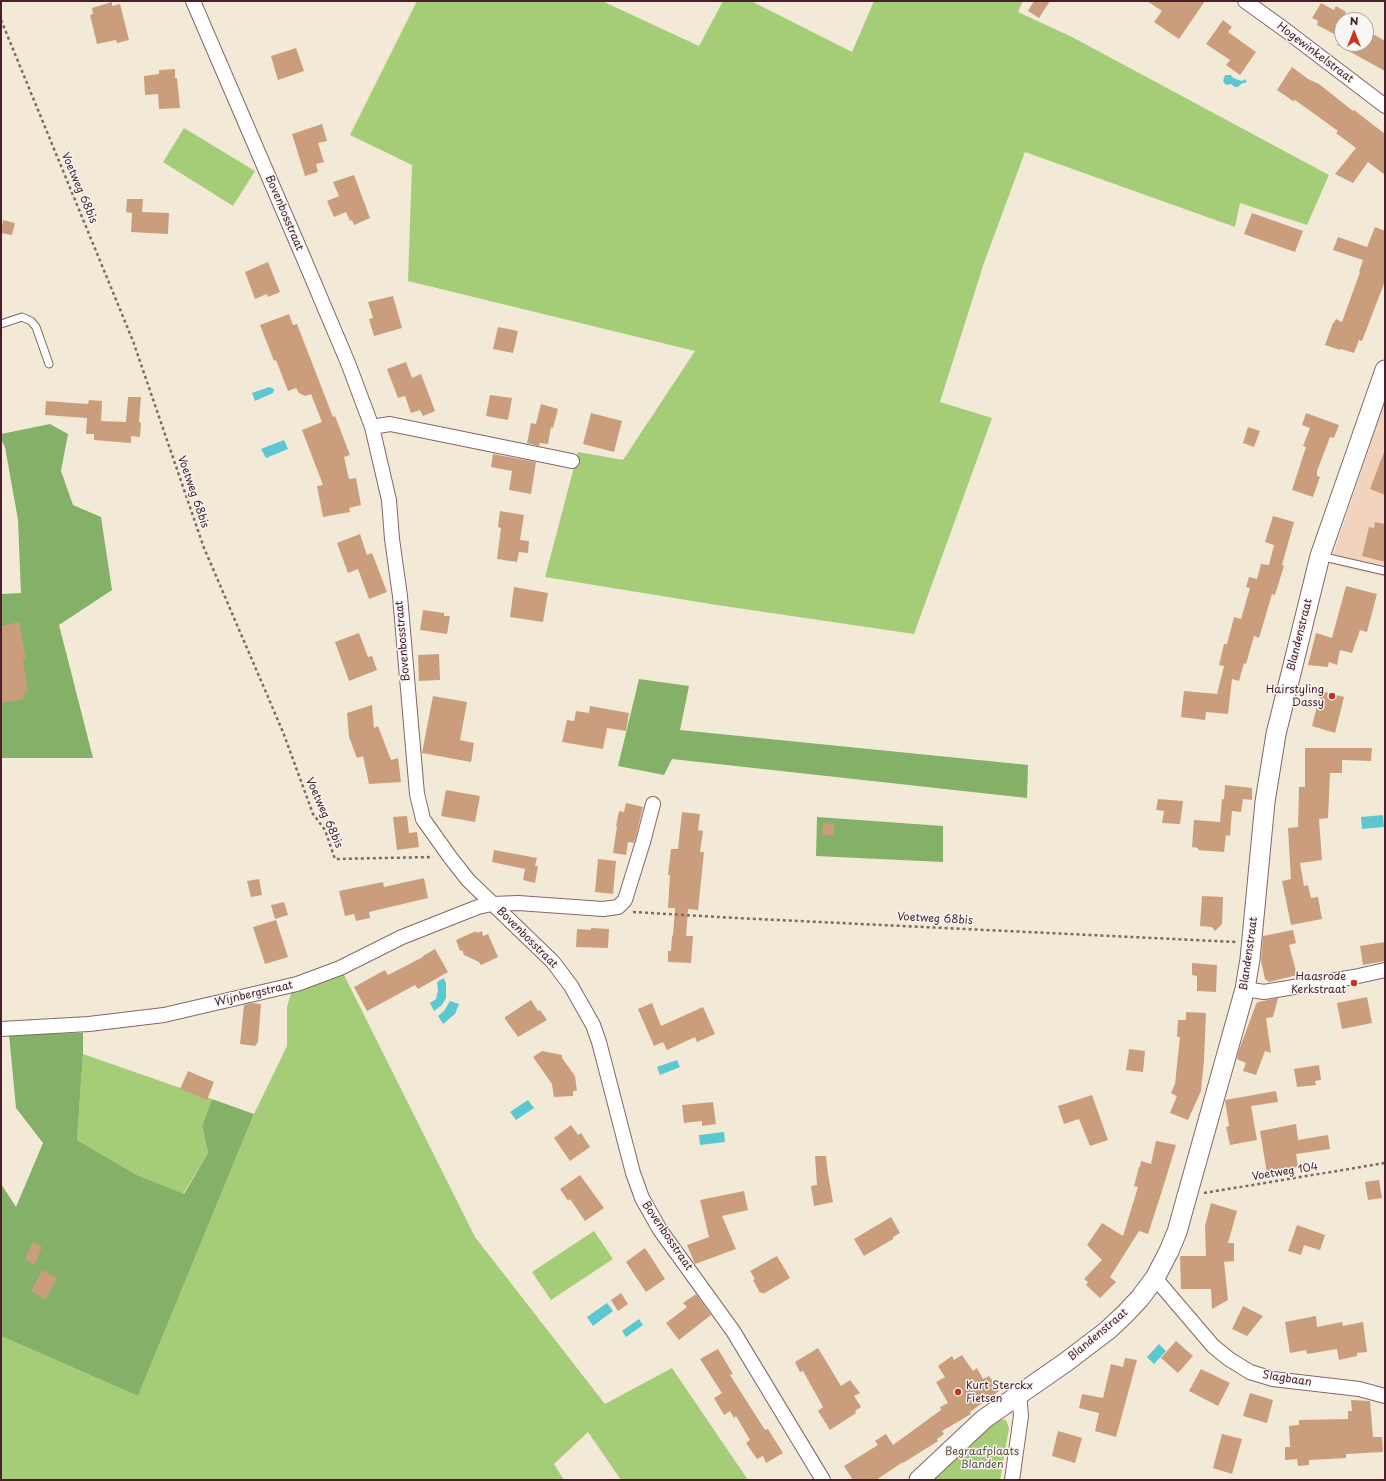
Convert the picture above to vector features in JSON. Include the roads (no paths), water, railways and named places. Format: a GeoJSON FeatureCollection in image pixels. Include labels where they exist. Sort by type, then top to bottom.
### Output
{"type":"FeatureCollection","features":[{"type":"Feature","properties":{"kind":"street","name":"Bovenbosstraat"},"geometry":{"type":"LineString","coordinates":[[193,1],[348,363],[372,426],[389,500],[392,539],[400,596],[416,794],[423,819],[468,880],[553,962],[571,986],[585,1010],[599,1042],[642,1198],[660,1230],[733,1331],[824,1480]]}},
{"type":"Feature","properties":{"kind":"street","name":"Hogewinkelstraat"},"geometry":{"type":"LineString","coordinates":[[1245,1],[1385,106]]}},
{"type":"Feature","properties":{"kind":"street","name":"Blandenstraat"},"geometry":{"type":"LineString","coordinates":[[927,1476],[984,1419],[1066,1362],[1108,1330],[1140,1298],[1155,1278],[1177,1232],[1245,989],[1252,943],[1265,802],[1276,734],[1320,556],[1385,370]]}},
{"type":"Feature","properties":{"kind":"street"},"geometry":{"type":"LineString","coordinates":[[372,426],[390,424],[572,461]]}},
{"type":"Feature","properties":{"kind":"street","name":"Bovenbosstraat"},"geometry":{"type":"LineString","coordinates":[[492,904],[518,903],[603,909],[618,907],[624,900],[643,842],[653,804]]}},
{"type":"Feature","properties":{"kind":"street","name":"Wijnbergstraat"},"geometry":{"type":"LineString","coordinates":[[1,1029],[89,1024],[164,1015],[297,984],[340,968],[402,937],[478,907],[492,904]]}},
{"type":"Feature","properties":{"kind":"street"},"geometry":{"type":"LineString","coordinates":[[1245,989],[1264,992],[1354,977],[1385,970]]}},
{"type":"Feature","properties":{"kind":"street","name":"Slagbaan"},"geometry":{"type":"LineString","coordinates":[[1155,1278],[1213,1346],[1229,1359],[1250,1372],[1273,1379],[1359,1389],[1385,1396]]}},
{"type":"Feature","properties":{"kind":"street"},"geometry":{"type":"LineString","coordinates":[[1012,1480],[1021,1416],[1019,1394]]}},
{"type":"Feature","properties":{"kind":"lane"},"geometry":{"type":"LineString","coordinates":[[1,324],[22,317],[31,321],[36,327],[49,364]]}},
{"type":"Feature","properties":{"kind":"lane"},"geometry":{"type":"LineString","coordinates":[[1320,556],[1385,571]]}},
{"type":"Feature","properties":{"kind":"water"},"geometry":{"type":"Polygon","coordinates":[[[1225,75],[1231,75],[1233,78],[1242,81],[1245,79],[1247,82],[1238,87],[1231,84],[1226,85],[1223,81],[1225,75]]]}},
{"type":"Feature","properties":{"kind":"water"},"geometry":{"type":"Polygon","coordinates":[[[269,387],[274,389],[273,393],[255,401],[252,393],[269,387]]]}},
{"type":"Feature","properties":{"kind":"water"},"geometry":{"type":"Polygon","coordinates":[[[284,440],[288,449],[266,458],[261,449],[284,440]]]}},
{"type":"Feature","properties":{"kind":"water"},"geometry":{"type":"Polygon","coordinates":[[[1383,815],[1384,827],[1362,829],[1361,817],[1383,815]]]}},
{"type":"Feature","properties":{"kind":"water"},"geometry":{"type":"Polygon","coordinates":[[[444,978],[446,984],[446,998],[442,1005],[434,1011],[430,1003],[436,999],[438,990],[437,982],[444,978]]]}},
{"type":"Feature","properties":{"kind":"water"},"geometry":{"type":"Polygon","coordinates":[[[450,1001],[459,1004],[455,1014],[443,1024],[438,1016],[444,1011],[450,1001]]]}},
{"type":"Feature","properties":{"kind":"water"},"geometry":{"type":"Polygon","coordinates":[[[677,1060],[680,1067],[660,1075],[657,1067],[677,1060]]]}},
{"type":"Feature","properties":{"kind":"water"},"geometry":{"type":"Polygon","coordinates":[[[528,1100],[534,1108],[516,1120],[510,1112],[528,1100]]]}},
{"type":"Feature","properties":{"kind":"water"},"geometry":{"type":"Polygon","coordinates":[[[724,1132],[725,1142],[700,1145],[699,1135],[724,1132]]]}},
{"type":"Feature","properties":{"kind":"water"},"geometry":{"type":"Polygon","coordinates":[[[607,1303],[613,1311],[593,1326],[587,1317],[607,1303]]]}},
{"type":"Feature","properties":{"kind":"water"},"geometry":{"type":"Polygon","coordinates":[[[639,1319],[643,1325],[626,1337],[622,1331],[639,1319]]]}},
{"type":"Feature","properties":{"kind":"water"},"geometry":{"type":"Polygon","coordinates":[[[1159,1344],[1166,1351],[1154,1364],[1147,1357],[1159,1344]]]}},
{"type":"Feature","properties":{"kind":"place","name":"Hairstyling Dassy"},"geometry":{"type":"Point","coordinates":[1332,696]}},
{"type":"Feature","properties":{"kind":"place","name":"Haasrode Kerkstraat"},"geometry":{"type":"Point","coordinates":[1354,983]}},
{"type":"Feature","properties":{"kind":"place","name":"Kurt Sterckx Fietsen"},"geometry":{"type":"Point","coordinates":[958,1392]}},
{"type":"Feature","properties":{"kind":"park label","name":"Begraafplaats Blanden"},"geometry":{"type":"Point","coordinates":[982,1458]}}]}
